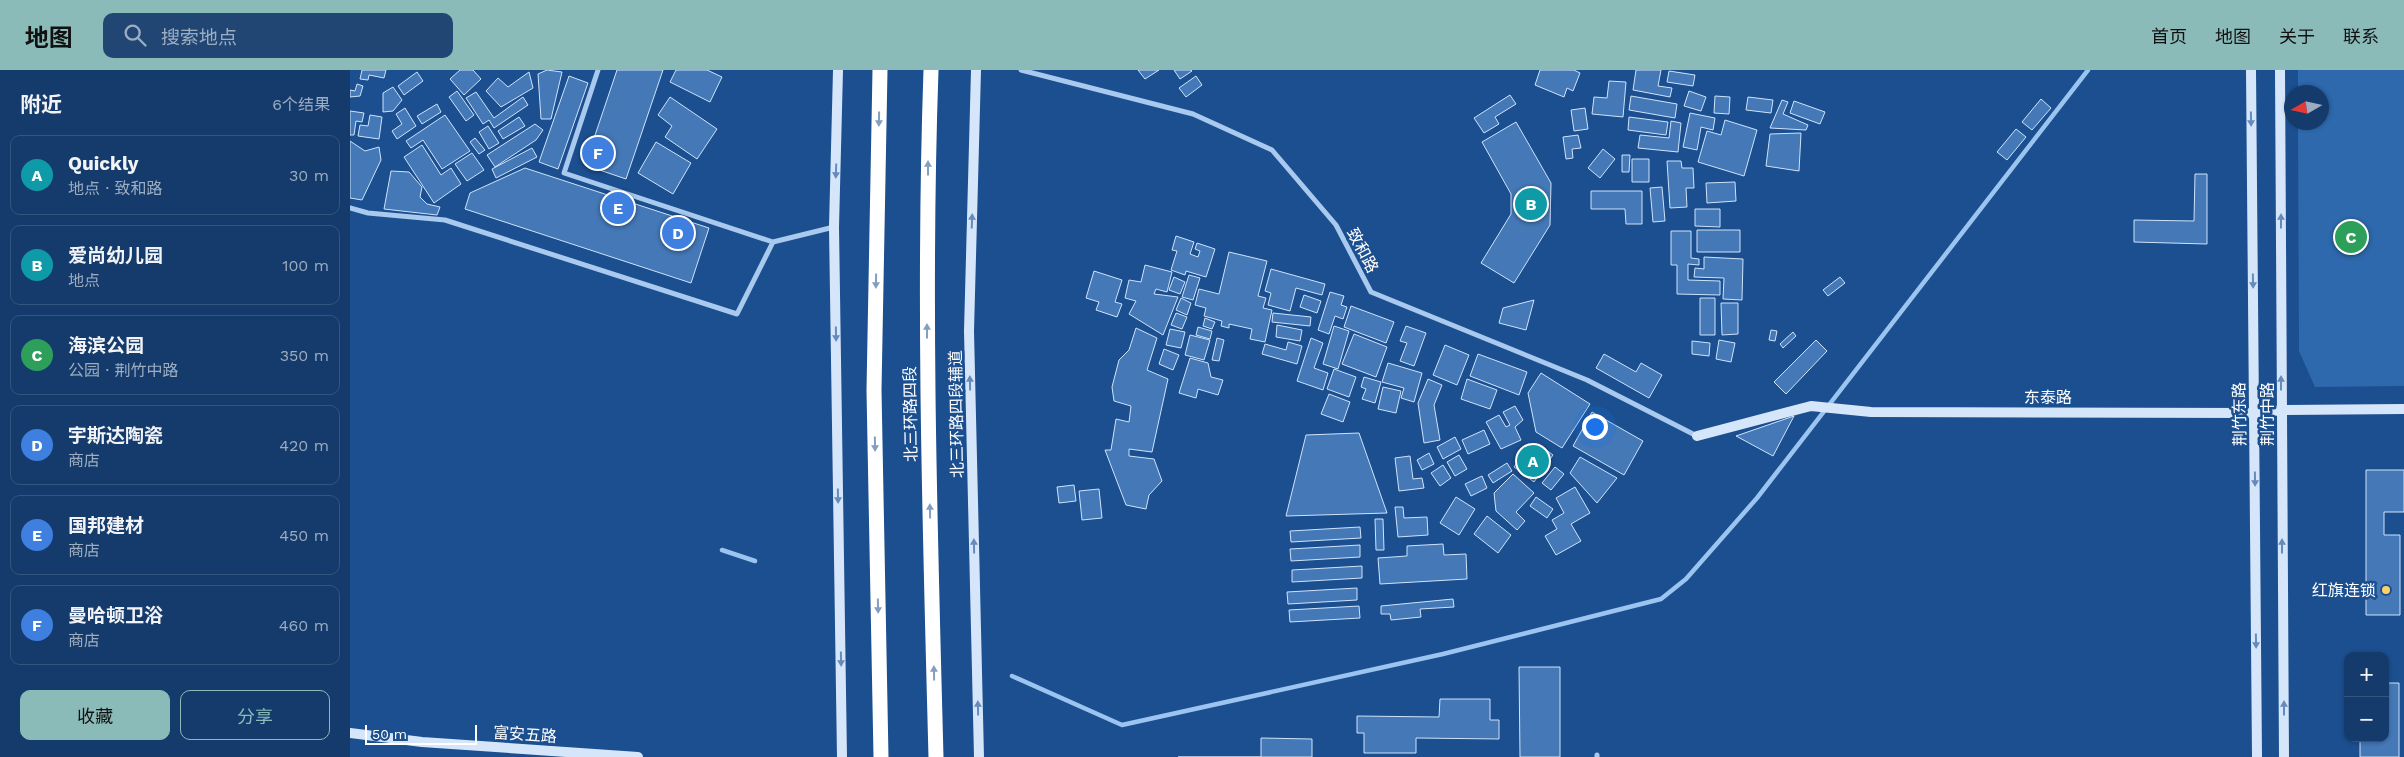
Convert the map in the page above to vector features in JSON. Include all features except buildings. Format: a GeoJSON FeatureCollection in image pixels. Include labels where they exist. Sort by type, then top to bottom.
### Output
{"type":"FeatureCollection","features":[{"type":"Feature","properties":{"kind":"highway"},"geometry":{"type":"LineString","coordinates":[[880,70],[874,390],[882,757]]}},
{"type":"Feature","properties":{"kind":"highway","name":"北三环路四段"},"geometry":{"type":"LineString","coordinates":[[930,70],[927,380],[936,757]]}},
{"type":"Feature","properties":{"kind":"main road"},"geometry":{"type":"LineString","coordinates":[[838,70],[834,227],[842,757]]}},
{"type":"Feature","properties":{"kind":"main road","name":"北三环路四段辅道"},"geometry":{"type":"LineString","coordinates":[[976,70],[969,331],[979,757]]}},
{"type":"Feature","properties":{"kind":"main road","name":"荆竹东路"},"geometry":{"type":"LineString","coordinates":[[2251,70],[2257,757]]}},
{"type":"Feature","properties":{"kind":"main road","name":"荆竹中路"},"geometry":{"type":"LineString","coordinates":[[2280,70],[2284,757]]}},
{"type":"Feature","properties":{"kind":"main road","name":"东泰路"},"geometry":{"type":"LineString","coordinates":[[1697,436],[1811,406],[1871,412],[2254,413],[2282,410],[2404,409]]}},
{"type":"Feature","properties":{"kind":"main road","name":"富安五路"},"geometry":{"type":"LineString","coordinates":[[350,733],[422,742],[638,757]]}},
{"type":"Feature","properties":{"kind":"street"},"geometry":{"type":"LineString","coordinates":[[598,70],[564,173],[773,242],[834,227]]}},
{"type":"Feature","properties":{"kind":"street","name":"致和路"},"geometry":{"type":"LineString","coordinates":[[1021,70],[1193,114],[1272,150],[1336,225],[1371,292],[1587,380],[1697,436]]}},
{"type":"Feature","properties":{"kind":"street"},"geometry":{"type":"LineString","coordinates":[[350,208],[368,213],[445,220],[737,314],[773,242]]}},
{"type":"Feature","properties":{"kind":"shaded area"},"geometry":{"type":"Polygon","coordinates":[[[2298,70],[2404,70],[2404,386],[2315,387],[2299,351],[2298,130],[2329,130],[2329,85],[2298,85],[2298,70]]]}},
{"type":"Feature","properties":{"kind":"waterway"},"geometry":{"type":"LineString","coordinates":[[1012,676],[1122,725],[1443,654],[1661,599],[1686,579],[1757,498],[2088,70]]}},
{"type":"Feature","properties":{"kind":"waterway"},"geometry":{"type":"LineString","coordinates":[[722,550],[755,561]]}},
{"type":"Feature","properties":{"kind":"place","name":"曼哈顿卫浴"},"geometry":{"type":"Point","coordinates":[598,153]}},
{"type":"Feature","properties":{"kind":"place","name":"爱尚幼儿园"},"geometry":{"type":"Point","coordinates":[1531,204]}},
{"type":"Feature","properties":{"kind":"place","name":"国邦建材"},"geometry":{"type":"Point","coordinates":[618,208]}},
{"type":"Feature","properties":{"kind":"place","name":"宇斯达陶瓷"},"geometry":{"type":"Point","coordinates":[678,233]}},
{"type":"Feature","properties":{"kind":"place","name":"海滨公园"},"geometry":{"type":"Point","coordinates":[2351,237]}},
{"type":"Feature","properties":{"kind":"place","name":"Quickly"},"geometry":{"type":"Point","coordinates":[1533,461]}},
{"type":"Feature","properties":{"kind":"place","name":"红旗连锁"},"geometry":{"type":"Point","coordinates":[2386,590]}}]}
